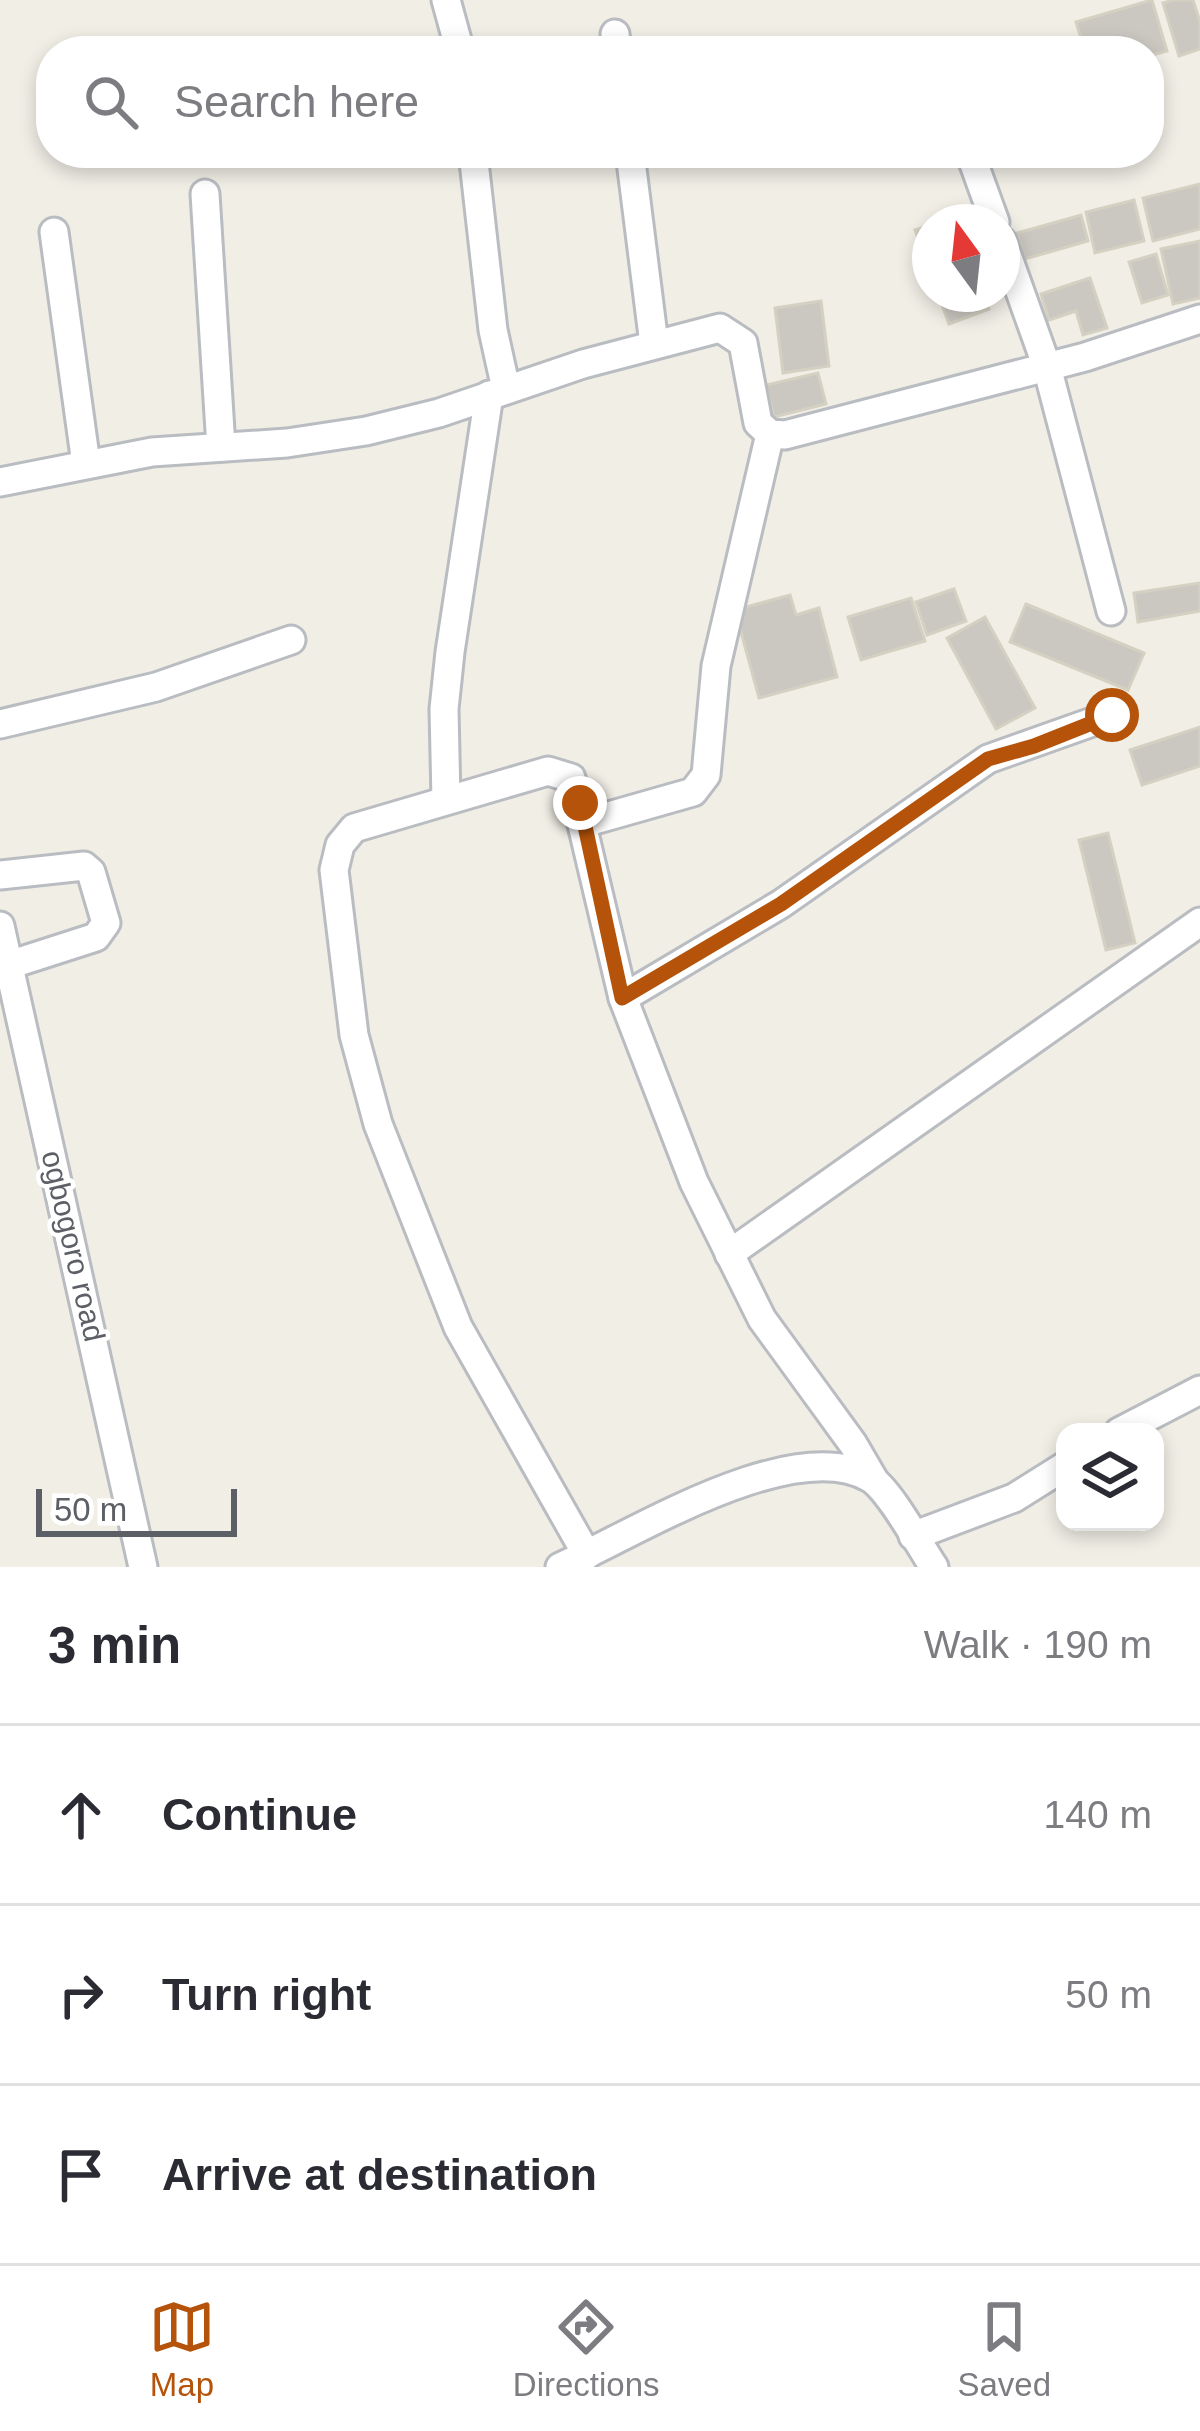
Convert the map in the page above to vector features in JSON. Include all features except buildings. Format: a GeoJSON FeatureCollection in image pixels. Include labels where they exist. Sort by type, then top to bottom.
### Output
{"type":"FeatureCollection","features":[{"type":"Feature","properties":{"kind":"street"},"geometry":{"type":"LineString","coordinates":[[446,0],[456,36]]}},
{"type":"Feature","properties":{"kind":"street"},"geometry":{"type":"LineString","coordinates":[[446,800],[448,671],[497,392],[475,168]]}},
{"type":"Feature","properties":{"kind":"street"},"geometry":{"type":"LineString","coordinates":[[631,168],[654,344]]}},
{"type":"Feature","properties":{"kind":"street"},"geometry":{"type":"LineString","coordinates":[[975,168],[988,204]]}},
{"type":"Feature","properties":{"kind":"street"},"geometry":{"type":"LineString","coordinates":[[206,194],[220,447]]}},
{"type":"Feature","properties":{"kind":"street"},"geometry":{"type":"LineString","coordinates":[[54,232],[86,464]]}},
{"type":"Feature","properties":{"kind":"street"},"geometry":{"type":"LineString","coordinates":[[1020,291],[1047,367],[1111,611]]}},
{"type":"Feature","properties":{"kind":"street"},"geometry":{"type":"LineString","coordinates":[[0,482],[152,452],[287,443],[366,430],[439,413],[719,328],[742,343],[758,423],[770,434],[804,431],[1047,367],[1200,320]]}},
{"type":"Feature","properties":{"kind":"street"},"geometry":{"type":"LineString","coordinates":[[584,823],[693,793],[706,775],[716,665],[770,434]]}},
{"type":"Feature","properties":{"kind":"street"},"geometry":{"type":"LineString","coordinates":[[0,724],[156,687],[291,640]]}},
{"type":"Feature","properties":{"kind":"street"},"geometry":{"type":"LineString","coordinates":[[622,998],[781,904],[988,759],[1112,715]]}},
{"type":"Feature","properties":{"kind":"street"},"geometry":{"type":"LineString","coordinates":[[587,1555],[458,1327],[378,1124],[354,1034],[334,870],[340,845],[354,828],[548,771],[572,778],[622,998],[694,1182],[762,1319],[854,1444],[934,1567]]}},
{"type":"Feature","properties":{"kind":"street"},"geometry":{"type":"LineString","coordinates":[[0,875],[84,866],[91,872],[106,923],[96,937],[9,965]]}},
{"type":"Feature","properties":{"kind":"street"},"geometry":{"type":"LineString","coordinates":[[729,1254],[1200,922]]}},
{"type":"Feature","properties":{"kind":"street","name":"ogbogoro road"},"geometry":{"type":"LineString","coordinates":[[0,926],[9,965],[14,1049],[143,1567]]}},
{"type":"Feature","properties":{"kind":"street"},"geometry":{"type":"LineString","coordinates":[[1138,1423],[1197,1396]]}},
{"type":"Feature","properties":{"kind":"street"},"geometry":{"type":"LineString","coordinates":[[560,1567],[683,1505],[752,1480],[820,1466],[874,1480]]}},
{"type":"Feature","properties":{"kind":"street"},"geometry":{"type":"LineString","coordinates":[[913,1536],[1014,1498],[1056,1472]]}},
{"type":"Feature","properties":{"kind":"route"},"geometry":{"type":"LineString","coordinates":[[580,803],[622,998],[781,904],[988,759],[1112,715]]}}]}
